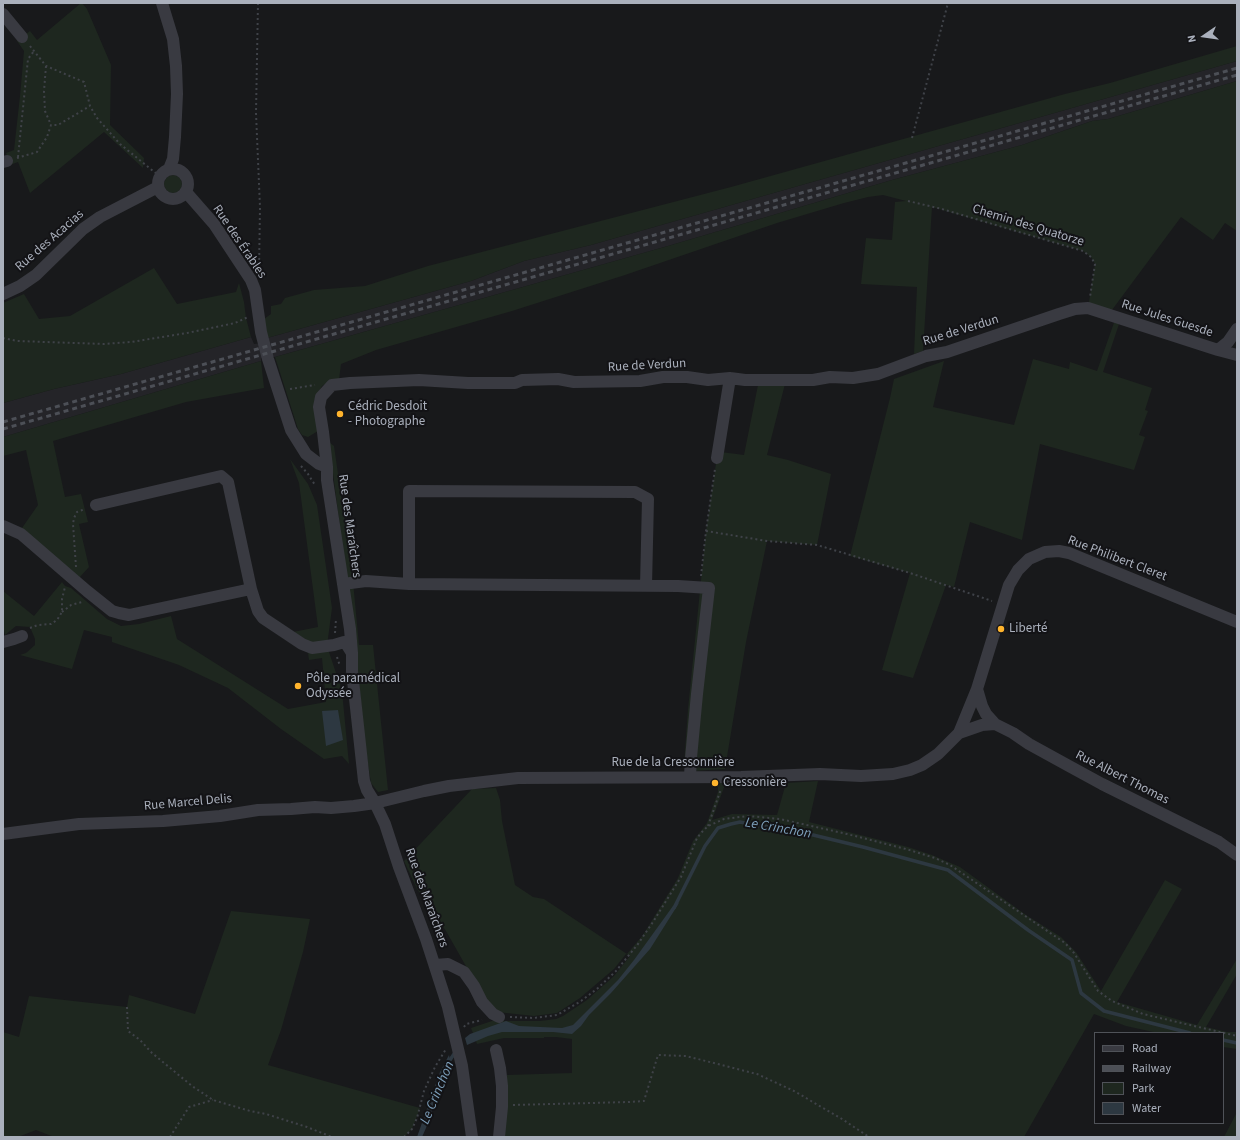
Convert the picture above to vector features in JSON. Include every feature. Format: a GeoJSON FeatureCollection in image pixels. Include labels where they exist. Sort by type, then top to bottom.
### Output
{"type":"FeatureCollection","features":[{"type":"Feature","properties":{"kind":"street"},"geometry":{"type":"LineString","coordinates":[[162,3],[173,39],[177,94],[173,159],[162,177],[161,194],[168,199],[176,199],[186,192],[188,184],[186,177],[177,169],[162,177]]}},
{"type":"Feature","properties":{"kind":"street"},"geometry":{"type":"LineString","coordinates":[[3,14],[22,37]]}},
{"type":"Feature","properties":{"kind":"street","name":"Rue des Acacias"},"geometry":{"type":"LineString","coordinates":[[3,294],[20,286],[36,275],[83,229],[162,177]]}},
{"type":"Feature","properties":{"kind":"street","name":"Rue des Érables"},"geometry":{"type":"LineString","coordinates":[[186,192],[214,224],[255,290],[261,332],[268,359]]}},
{"type":"Feature","properties":{"kind":"street","name":"Rue Jules Guesde"},"geometry":{"type":"LineString","coordinates":[[1088,308],[1237,355]]}},
{"type":"Feature","properties":{"kind":"street","name":"Rue de Verdun"},"geometry":{"type":"LineString","coordinates":[[332,385],[419,380],[468,383],[515,383],[522,380],[558,379],[574,382],[640,381],[663,377],[687,377],[708,380],[730,378],[745,380],[813,380],[830,377],[853,378],[878,374],[926,356],[947,352],[1058,314],[1075,309],[1088,308]]}},
{"type":"Feature","properties":{"kind":"street"},"geometry":{"type":"LineString","coordinates":[[1218,350],[1228,342],[1237,329]]}},
{"type":"Feature","properties":{"kind":"street","name":"Rue des Maraîchers"},"geometry":{"type":"LineString","coordinates":[[268,359],[292,430],[298,443],[306,454],[319,464],[326,467],[352,653],[346,670]]}},
{"type":"Feature","properties":{"kind":"street"},"geometry":{"type":"LineString","coordinates":[[717,458],[730,378]]}},
{"type":"Feature","properties":{"kind":"street"},"geometry":{"type":"LineString","coordinates":[[326,467],[319,407],[321,397],[332,385]]}},
{"type":"Feature","properties":{"kind":"street"},"geometry":{"type":"LineString","coordinates":[[96,505],[221,476],[228,482],[251,589],[258,611],[262,618],[308,648],[339,644],[347,645],[352,653]]}},
{"type":"Feature","properties":{"kind":"street"},"geometry":{"type":"LineString","coordinates":[[408,584],[409,490],[635,492],[648,499],[646,586]]}},
{"type":"Feature","properties":{"kind":"street"},"geometry":{"type":"LineString","coordinates":[[3,526],[21,534],[96,598],[112,610],[119,613],[129,615],[251,589]]}},
{"type":"Feature","properties":{"kind":"street","name":"Rue Philibert Cleret"},"geometry":{"type":"LineString","coordinates":[[959,733],[977,688],[1010,585],[1018,570],[1029,559],[1045,552],[1059,551],[1069,553],[1237,622]]}},
{"type":"Feature","properties":{"kind":"street"},"geometry":{"type":"LineString","coordinates":[[344,590],[366,581],[408,584],[709,588],[690,758],[690,776]]}},
{"type":"Feature","properties":{"kind":"street","name":"Rue des Maraîchers"},"geometry":{"type":"LineString","coordinates":[[344,590],[342,629],[339,644],[346,670],[364,781],[367,790],[386,824],[399,867],[435,965],[448,1007],[462,1066],[472,1137]]}},
{"type":"Feature","properties":{"kind":"street"},"geometry":{"type":"LineString","coordinates":[[3,642],[22,636]]}},
{"type":"Feature","properties":{"kind":"street","name":"Rue Albert Thomas"},"geometry":{"type":"LineString","coordinates":[[977,688],[982,706],[986,714],[995,724],[1095,781],[1219,842],[1222,846],[1237,855]]}},
{"type":"Feature","properties":{"kind":"street"},"geometry":{"type":"LineString","coordinates":[[959,733],[982,725],[995,724]]}},
{"type":"Feature","properties":{"kind":"street","name":"Rue de la Cressonnière"},"geometry":{"type":"LineString","coordinates":[[375,803],[443,787],[518,778],[820,774],[861,776],[893,774],[910,770],[922,765],[938,754],[959,733]]}},
{"type":"Feature","properties":{"kind":"street","name":"Rue Marcel Delis"},"geometry":{"type":"LineString","coordinates":[[3,834],[79,824],[163,821],[220,816],[258,810],[315,807],[330,808],[375,803]]}},
{"type":"Feature","properties":{"kind":"street"},"geometry":{"type":"LineString","coordinates":[[435,965],[448,964],[464,972],[474,986],[482,1002],[492,1014],[499,1017]]}},
{"type":"Feature","properties":{"kind":"street"},"geometry":{"type":"LineString","coordinates":[[496,1050],[500,1068],[502,1107],[499,1137]]}},
{"type":"Feature","properties":{"kind":"path"},"geometry":{"type":"LineString","coordinates":[[252,284],[259,280],[260,207],[256,113],[258,3]]}},
{"type":"Feature","properties":{"kind":"path"},"geometry":{"type":"LineString","coordinates":[[912,138],[948,3]]}},
{"type":"Feature","properties":{"kind":"path"},"geometry":{"type":"LineString","coordinates":[[22,37],[46,66],[84,82],[90,106],[97,118],[120,144],[162,177]]}},
{"type":"Feature","properties":{"kind":"path"},"geometry":{"type":"LineString","coordinates":[[34,51],[28,59],[9,160],[37,152],[47,137],[50,125],[45,111],[44,91],[46,66]]}},
{"type":"Feature","properties":{"kind":"path"},"geometry":{"type":"LineString","coordinates":[[50,125],[58,126],[90,106]]}},
{"type":"Feature","properties":{"kind":"path","name":"Chemin des Quatorze"},"geometry":{"type":"LineString","coordinates":[[908,201],[942,209],[1083,251],[1091,257],[1095,264],[1088,308]]}},
{"type":"Feature","properties":{"kind":"path"},"geometry":{"type":"LineString","coordinates":[[3,338],[17,341],[89,344],[131,342],[213,328],[235,323],[258,314]]}},
{"type":"Feature","properties":{"kind":"path"},"geometry":{"type":"LineString","coordinates":[[280,391],[299,386],[319,385],[325,381],[332,385]]}},
{"type":"Feature","properties":{"kind":"path"},"geometry":{"type":"LineString","coordinates":[[300,464],[315,485]]}},
{"type":"Feature","properties":{"kind":"path"},"geometry":{"type":"LineString","coordinates":[[706,531],[753,539],[817,545],[910,573],[994,602],[1003,603]]}},
{"type":"Feature","properties":{"kind":"path"},"geometry":{"type":"LineString","coordinates":[[62,612],[71,605],[79,602],[88,602],[96,598]]}},
{"type":"Feature","properties":{"kind":"path"},"geometry":{"type":"LineString","coordinates":[[336,616],[339,644],[346,670]]}},
{"type":"Feature","properties":{"kind":"path"},"geometry":{"type":"LineString","coordinates":[[404,1137],[412,1129],[417,1118],[424,1091],[435,1067],[444,1051],[466,1024],[499,1017],[534,1018],[557,1015],[581,1001],[616,971],[645,934],[681,877],[697,838],[708,826],[724,782],[722,776]]}},
{"type":"Feature","properties":{"kind":"path"},"geometry":{"type":"LineString","coordinates":[[708,826],[724,819],[734,817],[770,817],[870,839],[935,858],[950,865],[1065,943],[1074,953],[1098,991],[1112,1001],[1148,1015],[1220,1032]]}},
{"type":"Feature","properties":{"kind":"path"},"geometry":{"type":"LineString","coordinates":[[127,1007],[128,1031],[192,1086],[213,1100],[266,1114],[307,1127],[332,1137]]}},
{"type":"Feature","properties":{"kind":"path"},"geometry":{"type":"LineString","coordinates":[[1224,1033],[1237,1036]]}},
{"type":"Feature","properties":{"kind":"path"},"geometry":{"type":"LineString","coordinates":[[502,1107],[519,1104],[644,1101],[658,1055],[686,1056],[757,1074],[794,1091],[842,1119],[869,1137]]}},
{"type":"Feature","properties":{"kind":"path"},"geometry":{"type":"LineString","coordinates":[[170,1137],[189,1107],[213,1100]]}},
{"type":"Feature","properties":{"kind":"shaded area"},"geometry":{"type":"Polygon","coordinates":[[[1237,61],[1237,81],[1108,119],[1092,121],[1022,145],[892,180],[668,246],[275,357],[272,356],[261,358],[261,361],[3,437],[3,403],[54,389],[121,374],[251,337],[254,344],[262,343],[267,338],[471,281],[524,261],[591,245],[1237,61]]]}},
{"type":"Feature","properties":{"kind":"green space"},"geometry":{"type":"Polygon","coordinates":[[[81,3],[87,9],[111,65],[110,125],[144,158],[143,168],[104,132],[30,193],[18,162],[10,165],[6,153],[14,150],[20,96],[24,51],[17,41],[30,31],[37,40],[81,3]]]}},
{"type":"Feature","properties":{"kind":"green space"},"geometry":{"type":"Polygon","coordinates":[[[1237,46],[1237,61],[591,245],[524,261],[471,281],[267,338],[264,319],[271,314],[271,306],[281,304],[285,298],[314,290],[365,286],[428,266],[731,187],[1065,94],[1110,83],[1237,46]]]}},
{"type":"Feature","properties":{"kind":"green space"},"geometry":{"type":"Polygon","coordinates":[[[1237,81],[1237,231],[1225,223],[1213,240],[1181,217],[1109,314],[1088,308],[1095,264],[1091,257],[1083,251],[932,207],[923,351],[914,354],[917,287],[861,284],[866,238],[892,240],[895,202],[906,201],[883,195],[868,197],[777,223],[625,275],[512,311],[376,350],[341,364],[339,380],[332,380],[322,386],[314,401],[318,431],[308,437],[302,435],[298,429],[275,357],[668,246],[892,180],[1022,145],[1092,121],[1108,119],[1237,81]]]}},
{"type":"Feature","properties":{"kind":"green space"},"geometry":{"type":"Polygon","coordinates":[[[169,175],[177,175],[182,180],[180,191],[177,193],[169,193],[164,188],[164,180],[169,175]]]}},
{"type":"Feature","properties":{"kind":"green space"},"geometry":{"type":"Polygon","coordinates":[[[154,268],[177,304],[236,292],[239,283],[251,337],[121,374],[54,389],[3,403],[3,303],[24,294],[39,319],[70,316],[154,268]]]}},
{"type":"Feature","properties":{"kind":"green space"},"geometry":{"type":"Polygon","coordinates":[[[1116,317],[1121,318],[1103,372],[1152,388],[1145,410],[1148,411],[1139,435],[1145,437],[1134,470],[1040,444],[1022,540],[970,522],[954,587],[946,585],[913,678],[882,670],[910,573],[850,556],[894,379],[944,361],[933,407],[1014,425],[1033,359],[1069,369],[1070,362],[1097,371],[1116,317]]]}},
{"type":"Feature","properties":{"kind":"green space"},"geometry":{"type":"Polygon","coordinates":[[[261,361],[264,388],[186,402],[53,441],[65,497],[81,494],[88,522],[79,524],[89,567],[79,578],[22,528],[38,505],[26,450],[3,456],[3,437],[261,361]]]}},
{"type":"Feature","properties":{"kind":"green space"},"geometry":{"type":"Polygon","coordinates":[[[759,380],[786,380],[767,455],[831,474],[817,545],[767,541],[746,642],[725,769],[692,771],[684,765],[688,709],[706,531],[718,450],[721,452],[744,455],[759,380]]]}},
{"type":"Feature","properties":{"kind":"green space"},"geometry":{"type":"Polygon","coordinates":[[[329,442],[334,446],[352,571],[359,645],[373,645],[388,790],[378,792],[371,783],[365,745],[357,660],[329,442]]]}},
{"type":"Feature","properties":{"kind":"green space"},"geometry":{"type":"Polygon","coordinates":[[[290,459],[308,484],[317,505],[332,608],[327,646],[342,691],[349,764],[342,756],[324,759],[281,729],[228,688],[179,665],[112,642],[112,637],[84,630],[72,669],[20,655],[26,653],[35,645],[35,639],[30,627],[16,626],[5,635],[3,626],[3,591],[34,616],[62,582],[107,619],[121,626],[139,624],[171,616],[177,639],[288,709],[326,702],[322,658],[309,660],[308,653],[293,632],[318,627],[299,483],[290,459]]]}},
{"type":"Feature","properties":{"kind":"green space"},"geometry":{"type":"Polygon","coordinates":[[[818,781],[809,822],[908,847],[960,867],[1026,915],[1061,937],[1076,952],[1101,991],[1165,880],[1182,889],[1117,1002],[1197,1025],[1237,959],[1237,974],[1206,1027],[1227,1032],[1237,1032],[1237,1049],[1224,1047],[1224,1032],[1153,1032],[1126,1026],[1094,1014],[1024,1137],[499,1137],[507,1075],[572,1073],[572,1039],[556,1037],[504,1038],[477,1044],[471,1028],[492,1021],[540,1021],[556,1019],[563,1016],[587,1000],[614,976],[630,956],[626,954],[614,969],[580,998],[557,1013],[534,1016],[497,1012],[484,998],[446,931],[417,889],[404,861],[472,789],[496,788],[500,800],[502,821],[515,885],[533,897],[544,899],[627,954],[643,935],[678,878],[693,841],[707,823],[718,792],[718,783],[726,782],[712,820],[732,814],[777,815],[786,783],[818,781]]]}},
{"type":"Feature","properties":{"kind":"green space"},"geometry":{"type":"Polygon","coordinates":[[[231,911],[310,919],[303,952],[281,1030],[268,1065],[420,1108],[412,1129],[404,1137],[54,1137],[36,1130],[18,1137],[3,1137],[3,1032],[19,1037],[29,996],[127,1007],[129,995],[195,1014],[231,911]]]}},
{"type":"Feature","properties":{"kind":"green space"},"geometry":{"type":"Polygon","coordinates":[[[1237,1112],[1237,1137],[1224,1137],[1237,1112]]]}},
{"type":"Feature","properties":{"kind":"water"},"geometry":{"type":"Polygon","coordinates":[[[338,710],[343,740],[326,746],[322,711],[338,710]]]}},
{"type":"Feature","properties":{"kind":"water"},"geometry":{"type":"Polygon","coordinates":[[[679,903],[650,949],[611,993],[589,1015],[581,1026],[572,1034],[553,1032],[502,1032],[467,1045],[465,1038],[470,1034],[506,1021],[519,1026],[562,1028],[573,1025],[618,980],[673,906],[679,903]]]}},
{"type":"Feature","properties":{"kind":"water"},"geometry":{"type":"Polygon","coordinates":[[[449,1055],[451,1064],[445,1073],[422,1137],[417,1137],[440,1072],[449,1055]]]}},
{"type":"Feature","properties":{"kind":"waterway","name":"Le Crinchon"},"geometry":{"type":"LineString","coordinates":[[674,908],[705,846],[718,828],[740,822],[784,828],[863,847],[948,870],[1028,930],[1072,960],[1081,993],[1104,1011],[1186,1032]]}},
{"type":"Feature","properties":{"kind":"waterway","name":"Le Crinchon"},"geometry":{"type":"LineString","coordinates":[[1224,1040],[1237,1043]]}},
{"type":"Feature","properties":{"kind":"waterway","name":"Le Crinchon"},"geometry":{"type":"LineString","coordinates":[[448,1063],[456,1051]]}},
{"type":"Feature","properties":{"kind":"railway"},"geometry":{"type":"LineString","coordinates":[[3,422],[1237,68]]}},
{"type":"Feature","properties":{"kind":"railway"},"geometry":{"type":"LineString","coordinates":[[3,429],[1237,75]]}},
{"type":"Feature","properties":{"kind":"place","name":"Cédric Desdoit - Photographe"},"geometry":{"type":"Point","coordinates":[340,414]}},
{"type":"Feature","properties":{"kind":"place","name":"Liberté"},"geometry":{"type":"Point","coordinates":[1001,629]}},
{"type":"Feature","properties":{"kind":"place","name":"Pôle paramédical Odyssée"},"geometry":{"type":"Point","coordinates":[298,686]}},
{"type":"Feature","properties":{"kind":"place","name":"Cressonière"},"geometry":{"type":"Point","coordinates":[715,783]}}]}
